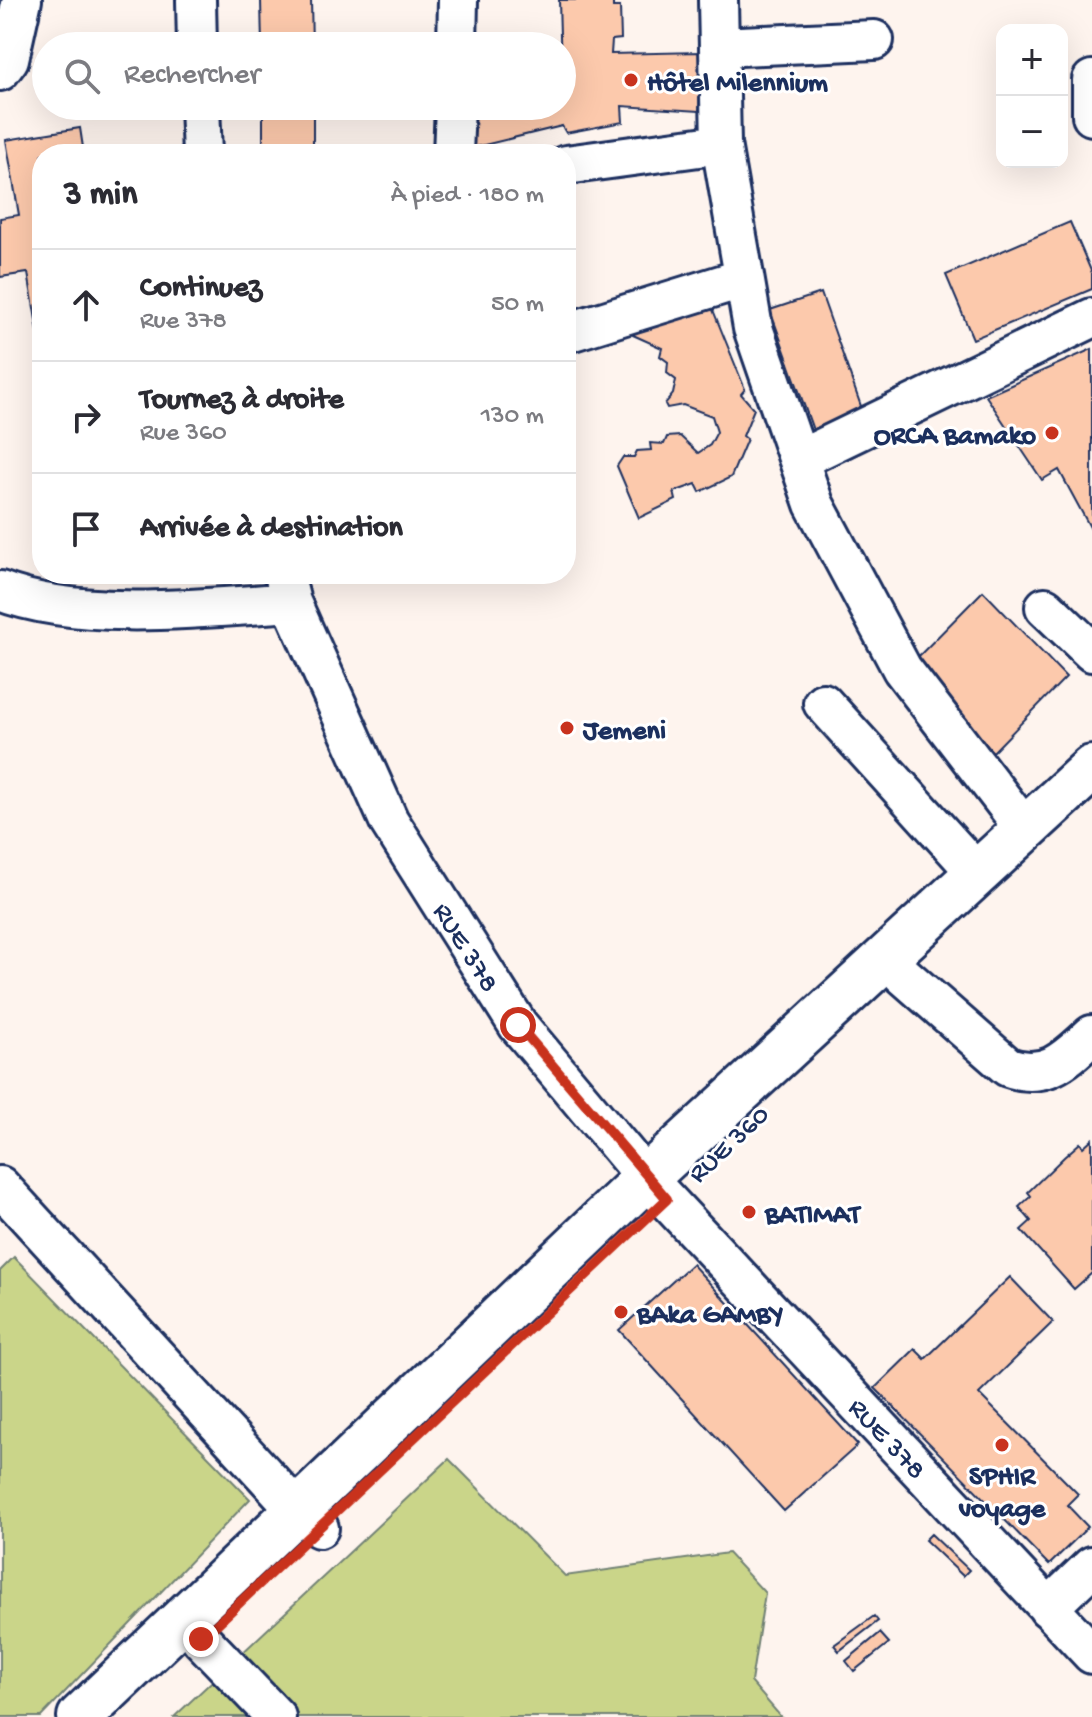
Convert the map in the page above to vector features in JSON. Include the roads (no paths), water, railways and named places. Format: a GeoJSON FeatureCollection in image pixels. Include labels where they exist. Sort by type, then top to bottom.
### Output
{"type":"FeatureCollection","features":[{"type":"Feature","properties":{"kind":"main road"},"geometry":{"type":"LineString","coordinates":[[656,1188],[977,873],[1092,768]]}},
{"type":"Feature","properties":{"kind":"main road","name":"RUE 360"},"geometry":{"type":"LineString","coordinates":[[119,1717],[201,1639],[308,1520],[656,1188],[903,975],[1092,798]]}},
{"type":"Feature","properties":{"kind":"main road"},"geometry":{"type":"LineString","coordinates":[[80,1717],[308,1520]]}},
{"type":"Feature","properties":{"kind":"street"},"geometry":{"type":"LineString","coordinates":[[0,71],[9,59],[22,0]]}},
{"type":"Feature","properties":{"kind":"street"},"geometry":{"type":"LineString","coordinates":[[196,0],[197,32]]}},
{"type":"Feature","properties":{"kind":"street"},"geometry":{"type":"LineString","coordinates":[[457,32],[458,0]]}},
{"type":"Feature","properties":{"kind":"street"},"geometry":{"type":"LineString","coordinates":[[718,0],[721,144],[753,328],[814,504],[902,669],[1025,829]]}},
{"type":"Feature","properties":{"kind":"street"},"geometry":{"type":"LineString","coordinates":[[719,47],[874,40]]}},
{"type":"Feature","properties":{"kind":"street"},"geometry":{"type":"LineString","coordinates":[[1092,80],[1092,116]]}},
{"type":"Feature","properties":{"kind":"street"},"geometry":{"type":"LineString","coordinates":[[201,120],[202,144]]}},
{"type":"Feature","properties":{"kind":"street"},"geometry":{"type":"LineString","coordinates":[[453,144],[454,120]]}},
{"type":"Feature","properties":{"kind":"street"},"geometry":{"type":"LineString","coordinates":[[576,164],[721,144]]}},
{"type":"Feature","properties":{"kind":"street"},"geometry":{"type":"LineString","coordinates":[[576,330],[744,278]]}},
{"type":"Feature","properties":{"kind":"street"},"geometry":{"type":"LineString","coordinates":[[800,459],[1092,318]]}},
{"type":"Feature","properties":{"kind":"street"},"geometry":{"type":"LineString","coordinates":[[0,591],[21,599],[74,607],[208,607],[287,588]]}},
{"type":"Feature","properties":{"kind":"street","name":"RUE 378"},"geometry":{"type":"LineString","coordinates":[[287,588],[389,821],[518,1025],[656,1188],[1092,1654]]}},
{"type":"Feature","properties":{"kind":"street"},"geometry":{"type":"LineString","coordinates":[[1045,607],[1092,652]]}},
{"type":"Feature","properties":{"kind":"street"},"geometry":{"type":"LineString","coordinates":[[823,703],[977,873]]}},
{"type":"Feature","properties":{"kind":"street"},"geometry":{"type":"LineString","coordinates":[[903,975],[1008,1067],[1025,1073],[1039,1073],[1061,1064],[1092,1035]]}},
{"type":"Feature","properties":{"kind":"street"},"geometry":{"type":"LineString","coordinates":[[0,1186],[308,1520]]}},
{"type":"Feature","properties":{"kind":"street"},"geometry":{"type":"LineString","coordinates":[[1048,1608],[1092,1566]]}},
{"type":"Feature","properties":{"kind":"street"},"geometry":{"type":"LineString","coordinates":[[201,1639],[275,1717]]}},
{"type":"Feature","properties":{"kind":"place","name":"Hôtel Milennium"},"geometry":{"type":"Point","coordinates":[631,80]}},
{"type":"Feature","properties":{"kind":"place","name":"ORCA Bamako"},"geometry":{"type":"Point","coordinates":[1052,433]}},
{"type":"Feature","properties":{"kind":"place","name":"Jemeni"},"geometry":{"type":"Point","coordinates":[567,728]}},
{"type":"Feature","properties":{"kind":"place","name":"BATIMAT"},"geometry":{"type":"Point","coordinates":[749,1212]}},
{"type":"Feature","properties":{"kind":"place","name":"BAka GAMBY"},"geometry":{"type":"Point","coordinates":[621,1312]}},
{"type":"Feature","properties":{"kind":"place","name":"SPHIR voyage"},"geometry":{"type":"Point","coordinates":[1002,1445]}}]}
